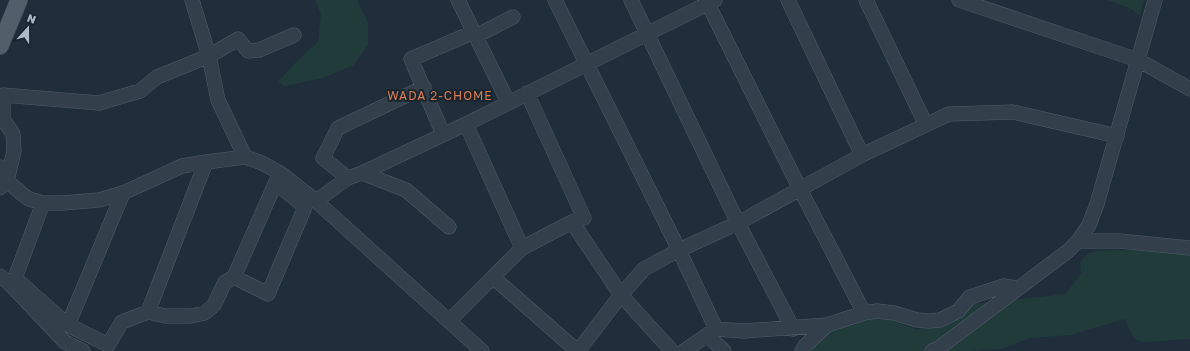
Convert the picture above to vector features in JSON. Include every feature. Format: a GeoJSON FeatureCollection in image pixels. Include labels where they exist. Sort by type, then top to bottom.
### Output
{"type":"FeatureCollection","features":[{"type":"Feature","properties":{"kind":"main road"},"geometry":{"type":"LineString","coordinates":[[0,46],[19,0]]}},
{"type":"Feature","properties":{"kind":"street"},"geometry":{"type":"LineString","coordinates":[[192,0],[209,56],[218,100],[245,157]]}},
{"type":"Feature","properties":{"kind":"street"},"geometry":{"type":"LineString","coordinates":[[458,0],[508,102]]}},
{"type":"Feature","properties":{"kind":"street"},"geometry":{"type":"LineString","coordinates":[[555,0],[679,250],[711,332],[724,351]]}},
{"type":"Feature","properties":{"kind":"street"},"geometry":{"type":"LineString","coordinates":[[631,0],[738,223],[793,329]]}},
{"type":"Feature","properties":{"kind":"street"},"geometry":{"type":"LineString","coordinates":[[788,0],[862,155]]}},
{"type":"Feature","properties":{"kind":"street"},"geometry":{"type":"LineString","coordinates":[[866,0],[926,124]]}},
{"type":"Feature","properties":{"kind":"street"},"geometry":{"type":"LineString","coordinates":[[959,0],[1138,60],[1190,89]]}},
{"type":"Feature","properties":{"kind":"street"},"geometry":{"type":"LineString","coordinates":[[932,351],[939,348],[1068,251],[1078,241],[1089,225],[1097,204],[1117,136],[1155,0]]}},
{"type":"Feature","properties":{"kind":"street"},"geometry":{"type":"LineString","coordinates":[[316,201],[348,178],[362,173],[466,124],[710,1],[800,189],[864,313]]}},
{"type":"Feature","properties":{"kind":"street"},"geometry":{"type":"LineString","coordinates":[[443,134],[424,87],[411,60],[513,17]]}},
{"type":"Feature","properties":{"kind":"street"},"geometry":{"type":"LineString","coordinates":[[3,184],[14,151],[14,134],[3,119],[3,95],[99,103],[140,91],[157,77],[209,56],[238,39],[248,51],[259,50],[294,35]]}},
{"type":"Feature","properties":{"kind":"street"},"geometry":{"type":"LineString","coordinates":[[348,178],[323,158],[338,128],[424,87]]}},
{"type":"Feature","properties":{"kind":"street"},"geometry":{"type":"LineString","coordinates":[[449,321],[522,248],[572,222],[584,218],[527,93]]}},
{"type":"Feature","properties":{"kind":"street"},"geometry":{"type":"LineString","coordinates":[[493,277],[577,351],[621,294],[644,269],[679,250],[738,223],[862,155],[949,114],[1013,112],[1117,136]]}},
{"type":"Feature","properties":{"kind":"street"},"geometry":{"type":"LineString","coordinates":[[466,124],[522,248]]}},
{"type":"Feature","properties":{"kind":"street"},"geometry":{"type":"LineString","coordinates":[[3,184],[29,199],[43,203],[63,203],[99,200],[123,193],[182,166],[245,157],[262,163],[305,207],[268,294],[234,277]]}},
{"type":"Feature","properties":{"kind":"street"},"geometry":{"type":"LineString","coordinates":[[148,312],[206,162]]}},
{"type":"Feature","properties":{"kind":"street"},"geometry":{"type":"LineString","coordinates":[[0,167],[3,184]]}},
{"type":"Feature","properties":{"kind":"street"},"geometry":{"type":"LineString","coordinates":[[362,173],[406,190],[449,227]]}},
{"type":"Feature","properties":{"kind":"street"},"geometry":{"type":"LineString","coordinates":[[278,178],[316,201],[482,351]]}},
{"type":"Feature","properties":{"kind":"street"},"geometry":{"type":"LineString","coordinates":[[43,203],[15,278],[68,325],[108,345],[122,322],[148,312],[165,316],[191,316],[205,313],[214,305],[225,282],[234,277],[278,178]]}},
{"type":"Feature","properties":{"kind":"street"},"geometry":{"type":"LineString","coordinates":[[68,325],[123,193]]}},
{"type":"Feature","properties":{"kind":"street"},"geometry":{"type":"LineString","coordinates":[[572,222],[621,294],[672,351]]}},
{"type":"Feature","properties":{"kind":"street"},"geometry":{"type":"LineString","coordinates":[[1078,241],[1120,241],[1190,248]]}},
{"type":"Feature","properties":{"kind":"street"},"geometry":{"type":"LineString","coordinates":[[0,276],[10,284],[65,342],[83,351]]}},
{"type":"Feature","properties":{"kind":"street"},"geometry":{"type":"LineString","coordinates":[[684,351],[711,332],[793,329],[827,325],[864,313],[877,311],[894,313],[917,320],[940,320],[958,311],[970,297],[1004,286],[1018,288]]}},
{"type":"Feature","properties":{"kind":"street"},"geometry":{"type":"LineString","coordinates":[[802,351],[806,345],[827,325]]}},
{"type":"Feature","properties":{"kind":"green space"},"geometry":{"type":"Polygon","coordinates":[[[315,0],[357,0],[368,23],[368,45],[354,65],[323,78],[285,86],[278,82],[297,61],[318,42],[321,15],[315,0]]]}},
{"type":"Feature","properties":{"kind":"green space"},"geometry":{"type":"Polygon","coordinates":[[[1107,0],[1144,0],[1140,16],[1130,8],[1107,0]]]}},
{"type":"Feature","properties":{"kind":"green space"},"geometry":{"type":"Polygon","coordinates":[[[1132,250],[1174,253],[1190,251],[1190,339],[1144,342],[1135,339],[1124,319],[1071,335],[1030,338],[1001,349],[964,351],[810,351],[827,331],[857,318],[888,319],[917,330],[946,319],[973,304],[1066,294],[1081,273],[1080,262],[1088,253],[1099,251],[1132,250]]]}},
{"type":"Feature","properties":{"kind":"district","name":"WADA 2-CHOME"},"geometry":{"type":"Point","coordinates":[440,95]}}]}
